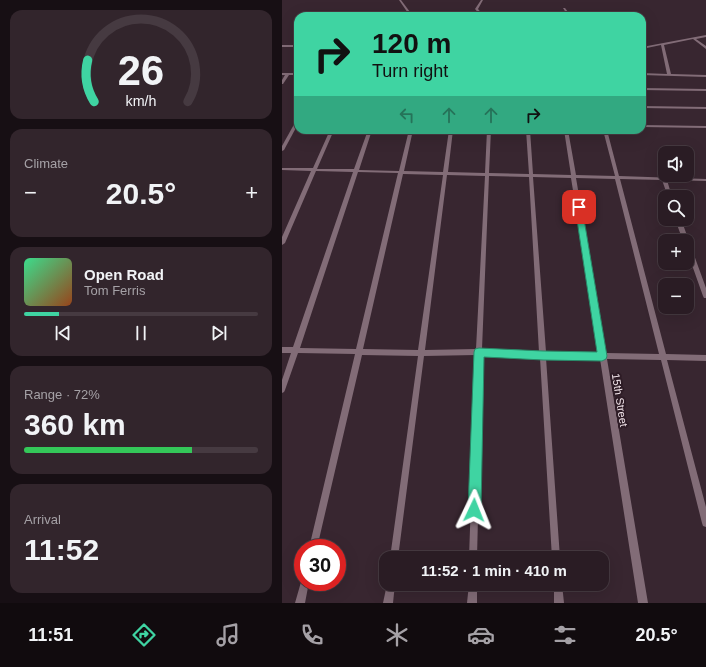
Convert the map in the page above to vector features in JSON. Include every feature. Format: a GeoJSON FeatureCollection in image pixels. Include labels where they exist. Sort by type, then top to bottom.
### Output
{"type":"FeatureCollection","features":[{"type":"Feature","properties":{"kind":"street"},"geometry":{"type":"LineString","coordinates":[[400,0],[409,12]]}},
{"type":"Feature","properties":{"kind":"street"},"geometry":{"type":"LineString","coordinates":[[479,12],[476,9],[482,0]]}},
{"type":"Feature","properties":{"kind":"street"},"geometry":{"type":"LineString","coordinates":[[646,47],[706,36]]}},
{"type":"Feature","properties":{"kind":"street"},"geometry":{"type":"LineString","coordinates":[[694,39],[706,48]]}},
{"type":"Feature","properties":{"kind":"street"},"geometry":{"type":"LineString","coordinates":[[662,44],[669,75]]}},
{"type":"Feature","properties":{"kind":"street"},"geometry":{"type":"LineString","coordinates":[[282,46],[294,46]]}},
{"type":"Feature","properties":{"kind":"street"},"geometry":{"type":"LineString","coordinates":[[282,74],[294,74]]}},
{"type":"Feature","properties":{"kind":"street"},"geometry":{"type":"LineString","coordinates":[[282,83],[288,74]]}},
{"type":"Feature","properties":{"kind":"street"},"geometry":{"type":"LineString","coordinates":[[646,74],[706,76]]}},
{"type":"Feature","properties":{"kind":"street"},"geometry":{"type":"LineString","coordinates":[[646,89],[706,90]]}},
{"type":"Feature","properties":{"kind":"street"},"geometry":{"type":"LineString","coordinates":[[646,107],[706,108]]}},
{"type":"Feature","properties":{"kind":"street"},"geometry":{"type":"LineString","coordinates":[[646,126],[706,127]]}},
{"type":"Feature","properties":{"kind":"street"},"geometry":{"type":"LineString","coordinates":[[282,150],[294,128]]}},
{"type":"Feature","properties":{"kind":"street"},"geometry":{"type":"LineString","coordinates":[[282,243],[330,134]]}},
{"type":"Feature","properties":{"kind":"street"},"geometry":{"type":"LineString","coordinates":[[282,390],[369,134]]}},
{"type":"Feature","properties":{"kind":"street"},"geometry":{"type":"LineString","coordinates":[[315,539],[410,134]]}},
{"type":"Feature","properties":{"kind":"street"},"geometry":{"type":"LineString","coordinates":[[395,551],[450,134]]}},
{"type":"Feature","properties":{"kind":"street"},"geometry":{"type":"LineString","coordinates":[[473,551],[479,352],[489,134]]}},
{"type":"Feature","properties":{"kind":"street"},"geometry":{"type":"LineString","coordinates":[[528,134],[556,551]]}},
{"type":"Feature","properties":{"kind":"street","name":"15th Street"},"geometry":{"type":"LineString","coordinates":[[567,134],[643,603]]}},
{"type":"Feature","properties":{"kind":"street"},"geometry":{"type":"LineString","coordinates":[[606,134],[706,523]]}},
{"type":"Feature","properties":{"kind":"street"},"geometry":{"type":"LineString","coordinates":[[282,169],[658,179]]}},
{"type":"Feature","properties":{"kind":"street"},"geometry":{"type":"LineString","coordinates":[[694,180],[706,180]]}},
{"type":"Feature","properties":{"kind":"street"},"geometry":{"type":"LineString","coordinates":[[694,264],[706,296]]}},
{"type":"Feature","properties":{"kind":"street"},"geometry":{"type":"LineString","coordinates":[[282,350],[421,353],[479,352],[543,356],[706,358]]}},
{"type":"Feature","properties":{"kind":"street"},"geometry":{"type":"LineString","coordinates":[[300,603],[303,591]]}},
{"type":"Feature","properties":{"kind":"street"},"geometry":{"type":"LineString","coordinates":[[388,603],[389,591]]}},
{"type":"Feature","properties":{"kind":"street"},"geometry":{"type":"LineString","coordinates":[[472,591],[472,603]]}},
{"type":"Feature","properties":{"kind":"street"},"geometry":{"type":"LineString","coordinates":[[558,591],[559,603]]}},
{"type":"Feature","properties":{"kind":"route"},"geometry":{"type":"LineString","coordinates":[[474,510],[479,352],[543,356],[602,356],[579,207]]}}]}
